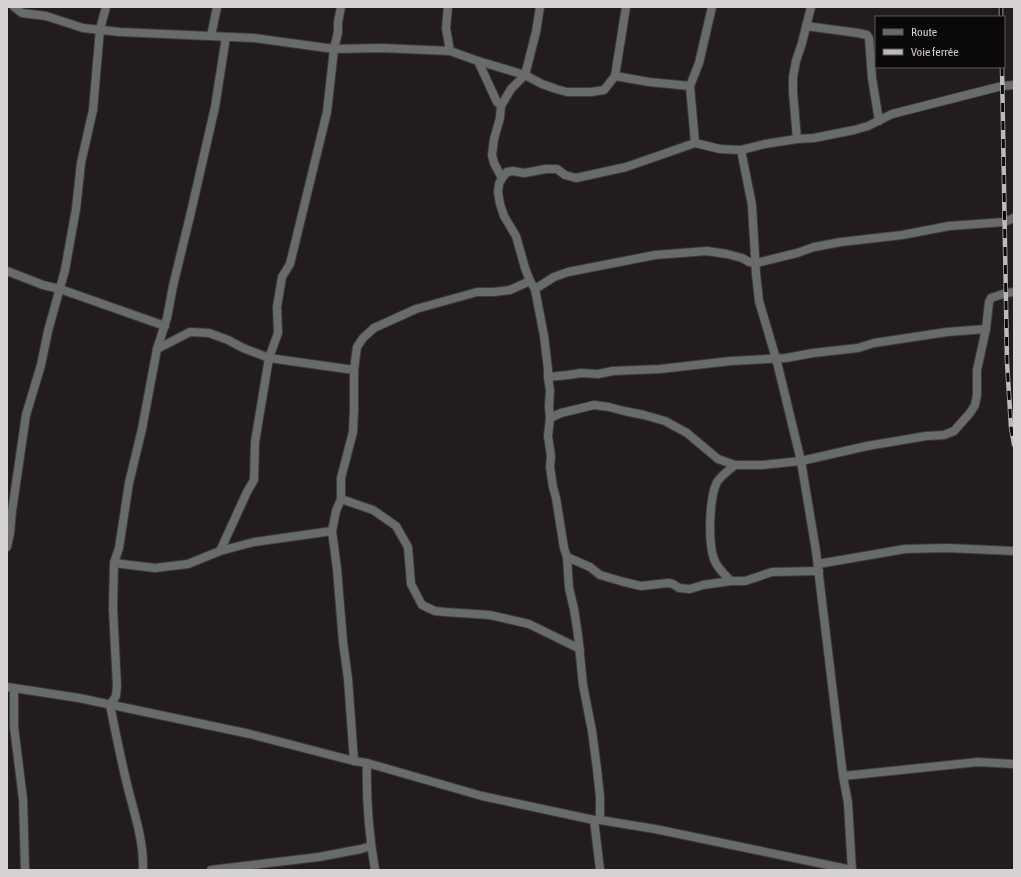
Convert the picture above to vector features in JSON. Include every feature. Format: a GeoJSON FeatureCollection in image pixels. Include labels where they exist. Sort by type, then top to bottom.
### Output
{"type":"FeatureCollection","features":[{"type":"Feature","properties":{"kind":"street"},"geometry":{"type":"LineString","coordinates":[[14,7],[22,13],[46,16],[83,28],[120,32],[254,38],[334,49],[381,48],[450,51],[525,75],[542,84],[567,92],[591,92],[604,90],[615,76],[626,7]]}},
{"type":"Feature","properties":{"kind":"street"},"geometry":{"type":"LineString","coordinates":[[7,547],[26,415],[66,270],[76,209],[81,163],[93,110],[100,29],[106,7]]}},
{"type":"Feature","properties":{"kind":"street"},"geometry":{"type":"LineString","coordinates":[[211,36],[217,7]]}},
{"type":"Feature","properties":{"kind":"street"},"geometry":{"type":"LineString","coordinates":[[220,551],[254,480],[255,442],[269,358],[278,333],[277,307],[282,277],[290,264],[327,112],[334,49],[341,7]]}},
{"type":"Feature","properties":{"kind":"street"},"geometry":{"type":"LineString","coordinates":[[448,7],[446,28],[450,51]]}},
{"type":"Feature","properties":{"kind":"street"},"geometry":{"type":"LineString","coordinates":[[502,178],[494,163],[492,155],[501,106],[511,89],[525,75],[536,32],[540,7]]}},
{"type":"Feature","properties":{"kind":"street"},"geometry":{"type":"LineString","coordinates":[[695,143],[690,86],[699,63],[712,7]]}},
{"type":"Feature","properties":{"kind":"street"},"geometry":{"type":"LineString","coordinates":[[797,139],[793,77],[811,7]]}},
{"type":"Feature","properties":{"kind":"street"},"geometry":{"type":"LineString","coordinates":[[806,26],[858,33],[866,35],[869,38],[872,78],[879,121]]}},
{"type":"Feature","properties":{"kind":"street"},"geometry":{"type":"LineString","coordinates":[[143,870],[143,859],[137,824],[110,705],[116,696],[117,686],[113,609],[114,563],[119,548],[129,483],[142,429],[158,349],[165,326],[215,106],[226,37]]}},
{"type":"Feature","properties":{"kind":"street"},"geometry":{"type":"LineString","coordinates":[[478,60],[497,102],[501,106]]}},
{"type":"Feature","properties":{"kind":"street"},"geometry":{"type":"LineString","coordinates":[[615,76],[649,82],[690,86]]}},
{"type":"Feature","properties":{"kind":"street"},"geometry":{"type":"LineString","coordinates":[[600,870],[597,820],[600,797],[590,716],[583,685],[580,649],[569,588],[567,557],[553,487],[548,436],[550,418],[548,406],[550,390],[544,336],[535,289],[525,268],[516,236],[504,216],[500,204],[498,192],[499,184],[502,178],[507,172],[513,171],[524,173],[546,169],[557,169],[565,175],[576,178],[626,167],[695,143],[720,149],[741,150],[765,144],[814,138],[868,126],[892,114],[1002,86],[1014,85]]}},
{"type":"Feature","properties":{"kind":"street"},"geometry":{"type":"LineString","coordinates":[[25,870],[23,798],[10,687],[79,698],[250,734],[367,763],[482,796],[597,820],[655,829],[852,870],[848,802],[843,776],[819,568],[801,461],[776,358],[759,301],[752,205],[741,150]]}},
{"type":"Feature","properties":{"kind":"street"},"geometry":{"type":"LineString","coordinates":[[535,289],[554,277],[568,272],[655,256],[707,251],[728,254],[756,263],[798,253],[814,247],[902,235],[949,226],[1004,222],[1014,218]]}},
{"type":"Feature","properties":{"kind":"street"},"geometry":{"type":"LineString","coordinates":[[7,271],[43,285],[60,289],[165,326]]}},
{"type":"Feature","properties":{"kind":"street"},"geometry":{"type":"LineString","coordinates":[[354,761],[348,679],[332,531],[336,511],[341,499],[341,478],[353,432],[354,370],[357,347],[363,338],[374,328],[416,309],[477,292],[510,290],[530,281]]}},
{"type":"Feature","properties":{"kind":"street"},"geometry":{"type":"LineString","coordinates":[[550,418],[594,405],[644,415],[665,421],[687,433],[718,459],[735,465],[762,465],[801,461],[867,446],[926,436],[944,435],[954,431],[976,405],[977,370],[986,329],[990,298],[1014,292]]}},
{"type":"Feature","properties":{"kind":"street"},"geometry":{"type":"LineString","coordinates":[[548,377],[581,373],[598,374],[613,371],[660,369],[731,361],[786,358],[813,353],[858,348],[874,343],[947,332],[986,329]]}},
{"type":"Feature","properties":{"kind":"street"},"geometry":{"type":"LineString","coordinates":[[158,349],[190,332],[209,333],[269,358],[354,370]]}},
{"type":"Feature","properties":{"kind":"street"},"geometry":{"type":"LineString","coordinates":[[730,581],[714,561],[711,549],[711,512],[718,482],[735,465]]}},
{"type":"Feature","properties":{"kind":"street"},"geometry":{"type":"LineString","coordinates":[[341,499],[373,510],[396,526],[408,547],[411,584],[422,605],[435,611],[490,615],[529,624],[580,649]]}},
{"type":"Feature","properties":{"kind":"street"},"geometry":{"type":"LineString","coordinates":[[114,563],[155,568],[168,567],[188,564],[220,551],[254,542],[332,531]]}},
{"type":"Feature","properties":{"kind":"street"},"geometry":{"type":"LineString","coordinates":[[567,557],[590,567],[600,575],[641,586],[668,583],[679,588],[690,589],[703,585],[730,581],[745,581],[772,572],[819,568],[905,549],[947,548],[1014,551]]}},
{"type":"Feature","properties":{"kind":"street"},"geometry":{"type":"LineString","coordinates":[[843,776],[978,762],[1014,764]]}},
{"type":"Feature","properties":{"kind":"street"},"geometry":{"type":"LineString","coordinates":[[367,763],[366,793],[371,846],[376,870]]}},
{"type":"Feature","properties":{"kind":"street"},"geometry":{"type":"LineString","coordinates":[[211,870],[318,857],[371,846]]}},
{"type":"Feature","properties":{"kind":"railway"},"geometry":{"type":"LineString","coordinates":[[1001,7],[1001,16]]}},
{"type":"Feature","properties":{"kind":"railway"},"geometry":{"type":"LineString","coordinates":[[1002,68],[1007,362],[1011,427],[1014,445]]}}]}
